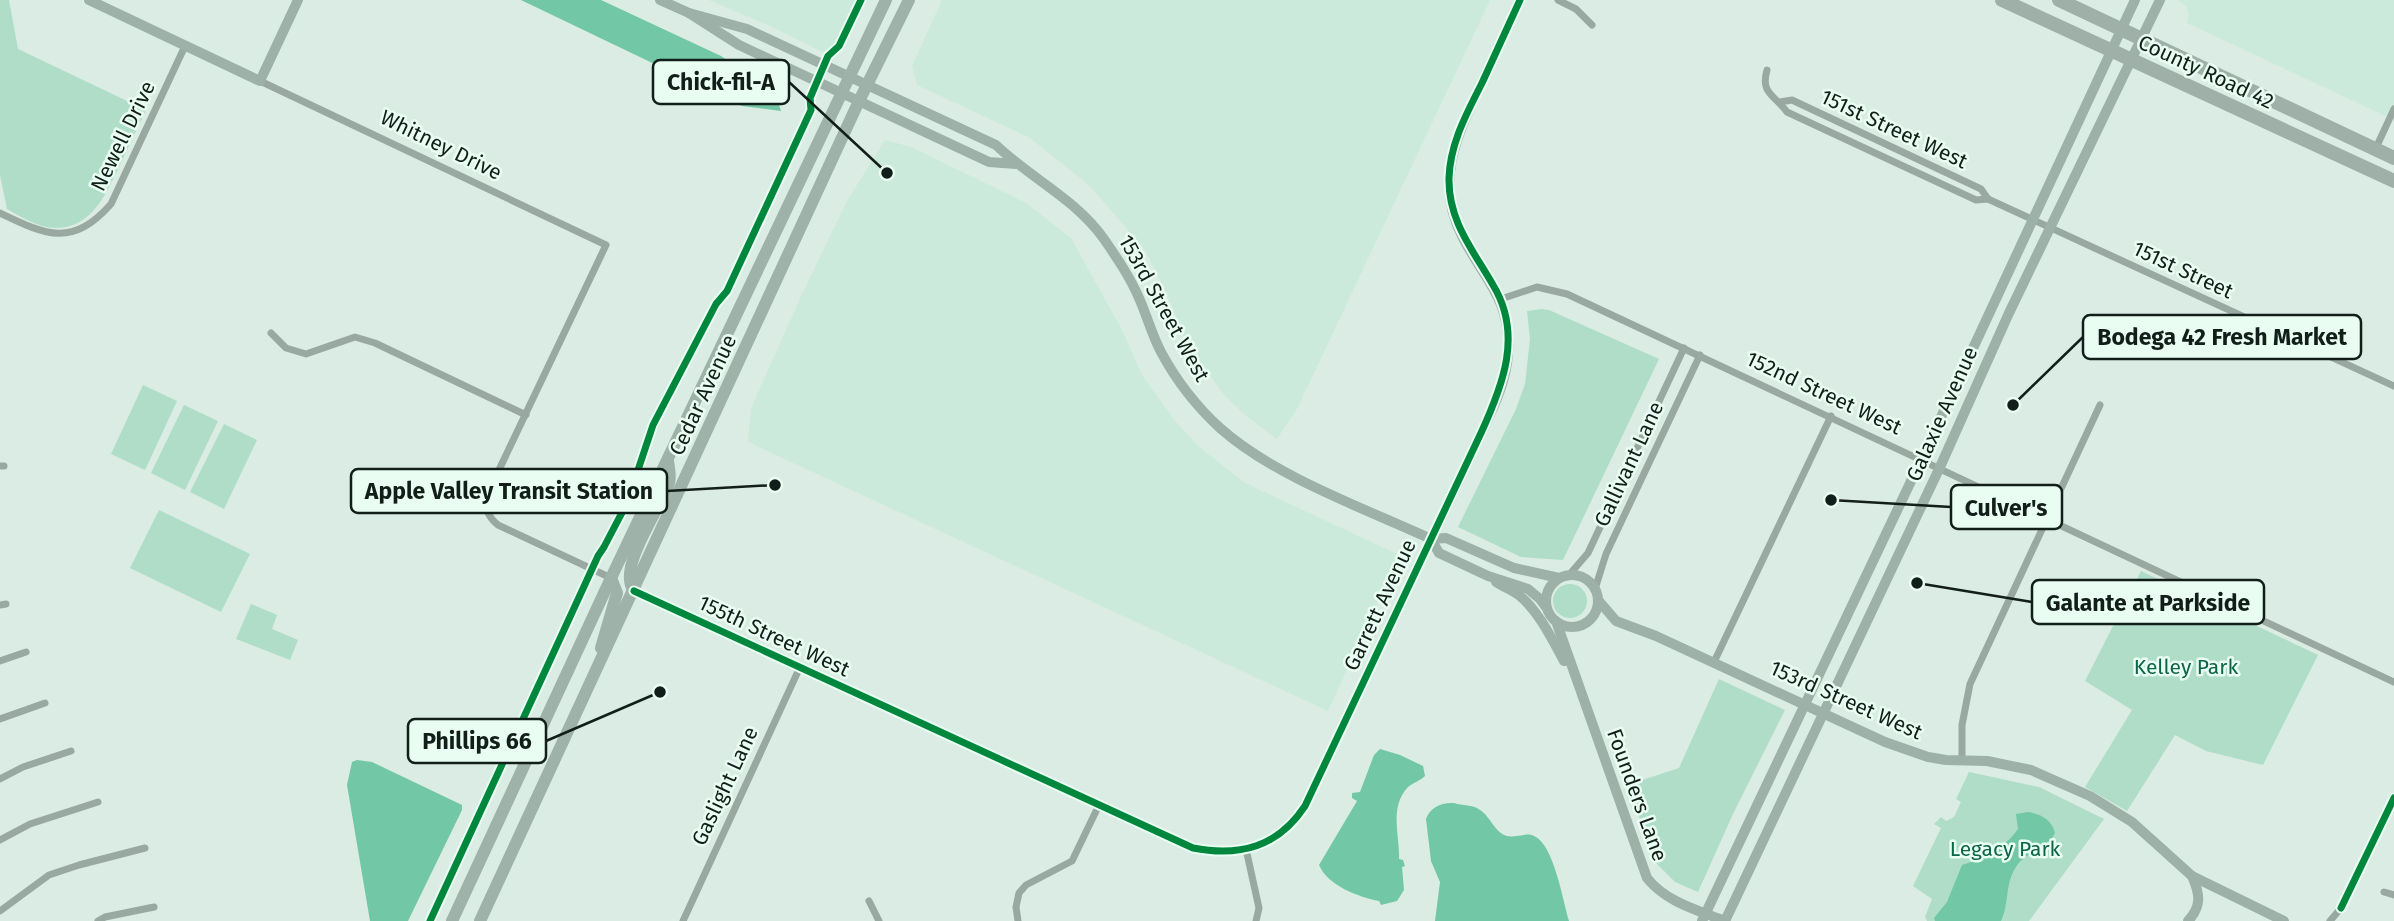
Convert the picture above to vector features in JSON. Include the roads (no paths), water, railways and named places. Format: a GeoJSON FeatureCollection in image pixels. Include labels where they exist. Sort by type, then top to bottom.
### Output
{"type":"FeatureCollection","features":[{"type":"Feature","properties":{"kind":"highway","name":"County Road 42"},"geometry":{"type":"LineString","coordinates":[[2002,0],[2394,181]]}},
{"type":"Feature","properties":{"kind":"highway","name":"County Road 42"},"geometry":{"type":"LineString","coordinates":[[2059,0],[2394,158]]}},
{"type":"Feature","properties":{"kind":"main road","name":"Cedar Avenue"},"geometry":{"type":"LineString","coordinates":[[452,921],[611,578],[886,0]]}},
{"type":"Feature","properties":{"kind":"main road","name":"Cedar Avenue"},"geometry":{"type":"LineString","coordinates":[[480,921],[859,101],[909,0]]}},
{"type":"Feature","properties":{"kind":"main road"},"geometry":{"type":"LineString","coordinates":[[634,591],[628,576],[670,480],[668,460]]}},
{"type":"Feature","properties":{"kind":"main road"},"geometry":{"type":"LineString","coordinates":[[589,689],[617,593],[611,578]]}},
{"type":"Feature","properties":{"kind":"street","name":"Whitney Drive"},"geometry":{"type":"LineString","coordinates":[[89,0],[606,245],[486,501],[488,514],[503,528],[611,578]]}},
{"type":"Feature","properties":{"kind":"street"},"geometry":{"type":"LineString","coordinates":[[260,81],[298,0]]}},
{"type":"Feature","properties":{"kind":"street","name":"153rd Street West"},"geometry":{"type":"LineString","coordinates":[[660,0],[689,13],[739,45],[989,162],[1016,164]]}},
{"type":"Feature","properties":{"kind":"street","name":"Garrett Avenue"},"geometry":{"type":"LineString","coordinates":[[900,713],[1193,848],[1221,852],[1246,849],[1267,842],[1289,827],[1305,806],[1491,411],[1504,377],[1508,335],[1501,299],[1462,235],[1454,214],[1449,180],[1458,134],[1520,0]]}},
{"type":"Feature","properties":{"kind":"street"},"geometry":{"type":"LineString","coordinates":[[1558,0],[1576,9],[1592,25]]}},
{"type":"Feature","properties":{"kind":"street","name":"Galaxie Avenue"},"geometry":{"type":"LineString","coordinates":[[1704,917],[2034,220],[2134,0]]}},
{"type":"Feature","properties":{"kind":"street","name":"Galaxie Avenue"},"geometry":{"type":"LineString","coordinates":[[1725,921],[2160,0]]}},
{"type":"Feature","properties":{"kind":"street","name":"153rd Street West"},"geometry":{"type":"LineString","coordinates":[[689,13],[747,29],[996,145],[1016,164],[1048,185],[1074,206],[1101,235],[1130,279],[1152,332],[1174,374],[1203,411],[1258,456],[1282,470],[1431,539],[1446,538],[1514,568],[1564,576]]}},
{"type":"Feature","properties":{"kind":"street","name":"Newell Drive"},"geometry":{"type":"LineString","coordinates":[[0,213],[36,230],[57,234],[77,231],[96,221],[111,204],[185,46]]}},
{"type":"Feature","properties":{"kind":"street","name":"151st Street West"},"geometry":{"type":"LineString","coordinates":[[1767,70],[1764,81],[1766,90],[1787,112],[1976,200],[1988,199],[2034,220]]}},
{"type":"Feature","properties":{"kind":"street","name":"151st Street West"},"geometry":{"type":"LineString","coordinates":[[1780,102],[1792,100],[1981,189],[1988,199]]}},
{"type":"Feature","properties":{"kind":"street"},"geometry":{"type":"LineString","coordinates":[[2375,150],[2394,109]]}},
{"type":"Feature","properties":{"kind":"street","name":"151st Street"},"geometry":{"type":"LineString","coordinates":[[2034,220],[2394,386]]}},
{"type":"Feature","properties":{"kind":"street","name":"152nd Street West"},"geometry":{"type":"LineString","coordinates":[[1501,299],[1531,288],[1555,289],[1831,415],[2394,682]]}},
{"type":"Feature","properties":{"kind":"street"},"geometry":{"type":"LineString","coordinates":[[271,333],[286,348],[306,354],[355,337],[376,343],[526,415]]}},
{"type":"Feature","properties":{"kind":"street","name":"Gallivant Lane"},"geometry":{"type":"LineString","coordinates":[[1564,576],[1588,553],[1684,348]]}},
{"type":"Feature","properties":{"kind":"street","name":"Gallivant Lane"},"geometry":{"type":"LineString","coordinates":[[1596,595],[1606,554],[1700,355]]}},
{"type":"Feature","properties":{"kind":"street"},"geometry":{"type":"LineString","coordinates":[[1962,760],[1962,725],[1970,684],[2100,405]]}},
{"type":"Feature","properties":{"kind":"street"},"geometry":{"type":"LineString","coordinates":[[1714,662],[1831,415]]}},
{"type":"Feature","properties":{"kind":"street","name":"153rd Street West"},"geometry":{"type":"LineString","coordinates":[[1431,539],[1439,553],[1488,576],[1528,590],[1540,598],[1547,610]]}},
{"type":"Feature","properties":{"kind":"street","name":"Founders Lane"},"geometry":{"type":"LineString","coordinates":[[1488,576],[1518,595],[1530,607],[1574,678]]}},
{"type":"Feature","properties":{"kind":"street"},"geometry":{"type":"LineString","coordinates":[[1564,576],[1584,578],[1596,595],[1593,616],[1579,625],[1563,625],[1547,610],[1546,596],[1553,583],[1564,576]]}},
{"type":"Feature","properties":{"kind":"street","name":"155th Street West"},"geometry":{"type":"LineString","coordinates":[[634,591],[900,713]]}},
{"type":"Feature","properties":{"kind":"street","name":"153rd Street West"},"geometry":{"type":"LineString","coordinates":[[1596,595],[1616,621],[1656,636],[1914,753],[1946,760],[1987,761],[2031,770],[2102,802],[2132,822],[2192,876],[2284,921]]}},
{"type":"Feature","properties":{"kind":"street","name":"Founders Lane"},"geometry":{"type":"LineString","coordinates":[[1556,621],[1574,678],[1647,877],[1655,888],[1669,898],[1704,917],[1725,921]]}},
{"type":"Feature","properties":{"kind":"street"},"geometry":{"type":"LineString","coordinates":[[0,661],[26,652]]}},
{"type":"Feature","properties":{"kind":"street","name":"Gaslight Lane"},"geometry":{"type":"LineString","coordinates":[[683,921],[800,667]]}},
{"type":"Feature","properties":{"kind":"street"},"geometry":{"type":"LineString","coordinates":[[0,719],[45,703]]}},
{"type":"Feature","properties":{"kind":"street"},"geometry":{"type":"LineString","coordinates":[[0,779],[23,767],[71,751]]}},
{"type":"Feature","properties":{"kind":"street"},"geometry":{"type":"LineString","coordinates":[[2330,921],[2341,908],[2394,798]]}},
{"type":"Feature","properties":{"kind":"street"},"geometry":{"type":"LineString","coordinates":[[0,840],[30,824],[97,802]]}},
{"type":"Feature","properties":{"kind":"street"},"geometry":{"type":"LineString","coordinates":[[1018,921],[1016,907],[1019,893],[1026,885],[1072,861],[1099,805]]}},
{"type":"Feature","properties":{"kind":"street"},"geometry":{"type":"LineString","coordinates":[[0,911],[49,875],[145,848]]}},
{"type":"Feature","properties":{"kind":"street"},"geometry":{"type":"LineString","coordinates":[[1246,849],[1259,908],[1256,921]]}},
{"type":"Feature","properties":{"kind":"street"},"geometry":{"type":"LineString","coordinates":[[2188,921],[2200,901],[2192,876]]}},
{"type":"Feature","properties":{"kind":"street"},"geometry":{"type":"LineString","coordinates":[[2384,892],[2394,895]]}},
{"type":"Feature","properties":{"kind":"street"},"geometry":{"type":"LineString","coordinates":[[869,901],[879,921]]}},
{"type":"Feature","properties":{"kind":"street"},"geometry":{"type":"LineString","coordinates":[[98,921],[105,917],[155,907]]}},
{"type":"Feature","properties":{"kind":"street"},"geometry":{"type":"LineString","coordinates":[[2339,921],[2341,908]]}},
{"type":"Feature","properties":{"kind":"place","name":"Chick-fil-A"},"geometry":{"type":"Point","coordinates":[887,173]}},
{"type":"Feature","properties":{"kind":"place","name":"Bodega 42 Fresh Market"},"geometry":{"type":"Point","coordinates":[2013,405]}},
{"type":"Feature","properties":{"kind":"place","name":"Apple Valley Transit Station"},"geometry":{"type":"Point","coordinates":[775,485]}},
{"type":"Feature","properties":{"kind":"place","name":"Culver's"},"geometry":{"type":"Point","coordinates":[1831,500]}},
{"type":"Feature","properties":{"kind":"place","name":"Galante at Parkside"},"geometry":{"type":"Point","coordinates":[1917,583]}},
{"type":"Feature","properties":{"kind":"place","name":"Phillips 66"},"geometry":{"type":"Point","coordinates":[660,692]}},
{"type":"Feature","properties":{"kind":"park label","name":"Kelley Park"},"geometry":{"type":"Point","coordinates":[2186,667]}},
{"type":"Feature","properties":{"kind":"park label","name":"Legacy Park"},"geometry":{"type":"Point","coordinates":[2005,849]}}]}
